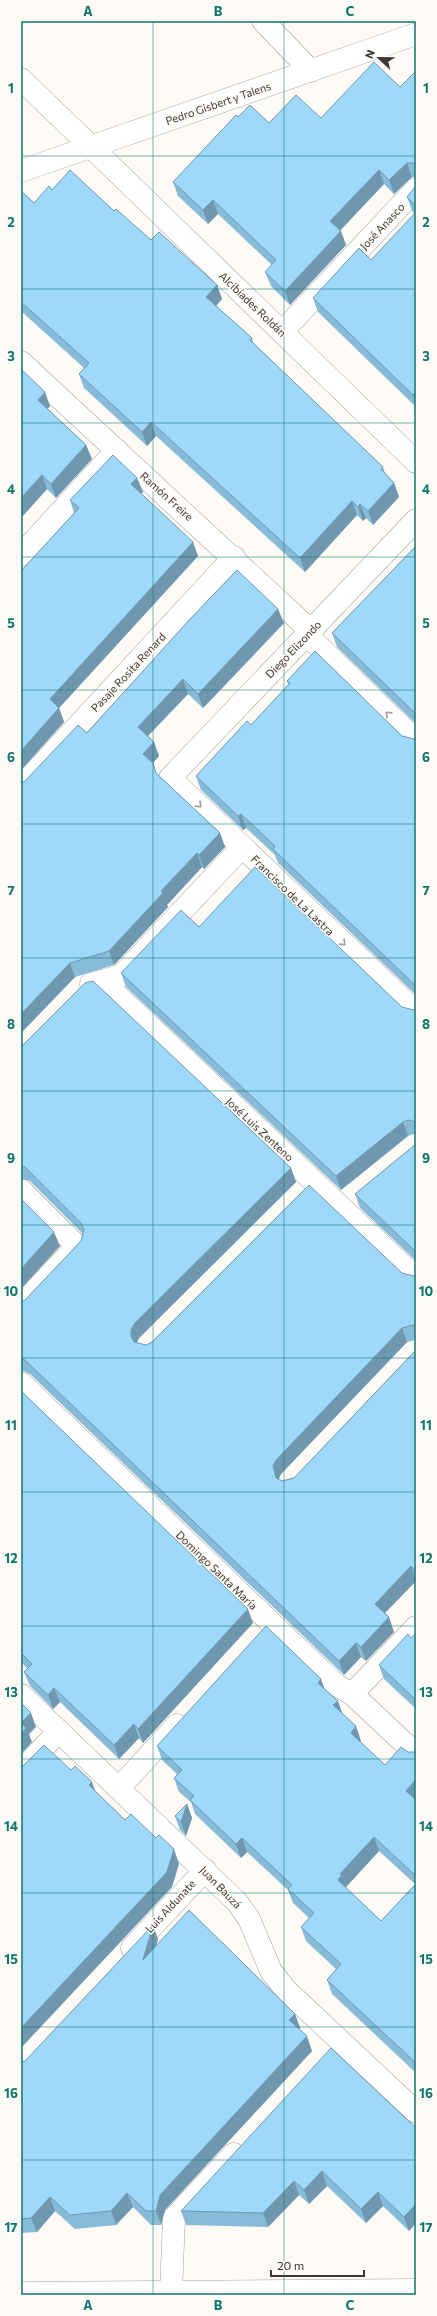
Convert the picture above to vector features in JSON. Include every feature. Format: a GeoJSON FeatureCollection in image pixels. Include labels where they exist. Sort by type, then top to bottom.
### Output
{"type":"FeatureCollection","features":[{"type":"Feature","properties":{"kind":"street"},"geometry":{"type":"LineString","coordinates":[[263,21],[311,71]]}},
{"type":"Feature","properties":{"kind":"street","name":"Pedro Gisbert y Talens"},"geometry":{"type":"LineString","coordinates":[[21,171],[416,34]]}},
{"type":"Feature","properties":{"kind":"street","name":"Alcibíades Roldán"},"geometry":{"type":"LineString","coordinates":[[21,79],[282,332],[412,449]]}},
{"type":"Feature","properties":{"kind":"street","name":"José Anasco"},"geometry":{"type":"LineString","coordinates":[[282,332],[416,190]]}},
{"type":"Feature","properties":{"kind":"street","name":"Ramón Freire"},"geometry":{"type":"LineString","coordinates":[[21,362],[234,558],[416,741]]}},
{"type":"Feature","properties":{"kind":"street"},"geometry":{"type":"LineString","coordinates":[[21,555],[117,450]]}},
{"type":"Feature","properties":{"kind":"street","name":"Diego Elizondo"},"geometry":{"type":"LineString","coordinates":[[170,778],[416,520]]}},
{"type":"Feature","properties":{"kind":"street","name":"Pasaje Rosita Renard"},"geometry":{"type":"LineString","coordinates":[[21,787],[234,558]]}},
{"type":"Feature","properties":{"kind":"street","name":"Francisco de La Lastra"},"geometry":{"type":"LineString","coordinates":[[170,778],[416,1012]]}},
{"type":"Feature","properties":{"kind":"street"},"geometry":{"type":"LineString","coordinates":[[74,997],[84,986],[121,976],[242,847]]}},
{"type":"Feature","properties":{"kind":"street","name":"José Luis Zenteno"},"geometry":{"type":"LineString","coordinates":[[102,981],[315,1181],[348,1201],[416,1278]]}},
{"type":"Feature","properties":{"kind":"street"},"geometry":{"type":"LineString","coordinates":[[298,1198],[315,1181]]}},
{"type":"Feature","properties":{"kind":"street"},"geometry":{"type":"LineString","coordinates":[[21,1190],[77,1246],[21,1305]]}},
{"type":"Feature","properties":{"kind":"street","name":"Domingo Santa María"},"geometry":{"type":"LineString","coordinates":[[21,1383],[336,1685],[352,1694],[416,1754]]}},
{"type":"Feature","properties":{"kind":"street"},"geometry":{"type":"LineString","coordinates":[[255,1639],[271,1622]]}},
{"type":"Feature","properties":{"kind":"street"},"geometry":{"type":"LineString","coordinates":[[352,1694],[416,1627]]}},
{"type":"Feature","properties":{"kind":"street","name":"Juan Bauzá"},"geometry":{"type":"LineString","coordinates":[[21,1695],[238,1902],[249,1919],[271,1971],[286,1990],[416,2112]]}},
{"type":"Feature","properties":{"kind":"street"},"geometry":{"type":"LineString","coordinates":[[119,1788],[192,1708]]}},
{"type":"Feature","properties":{"kind":"street"},"geometry":{"type":"LineString","coordinates":[[21,1771],[59,1731]]}},
{"type":"Feature","properties":{"kind":"street","name":"Luis Aldunate"},"geometry":{"type":"LineString","coordinates":[[118,1962],[205,1870]]}},
{"type":"Feature","properties":{"kind":"street"},"geometry":{"type":"LineString","coordinates":[[323,2057],[339,2040]]}},
{"type":"Feature","properties":{"kind":"street"},"geometry":{"type":"LineString","coordinates":[[171,2293],[174,2218],[249,2138]]}},
{"type":"Feature","properties":{"kind":"street"},"geometry":{"type":"LineString","coordinates":[[34,2294],[171,2293],[413,2287]]}},
{"type":"Feature","properties":{"kind":"building"},"geometry":{"type":"Polygon","coordinates":[[[374,62],[400,87],[416,71],[416,164],[407,163],[389,180],[379,170],[330,221],[341,231],[285,291],[265,272],[276,260],[213,200],[203,210],[173,182],[236,115],[238,117],[250,105],[269,123],[296,95],[321,118],[374,62]]]}},
{"type":"Feature","properties":{"kind":"building"},"geometry":{"type":"Polygon","coordinates":[[[70,170],[114,211],[116,209],[151,240],[159,232],[217,285],[206,297],[252,338],[250,340],[383,467],[381,469],[394,483],[368,511],[360,504],[358,507],[352,501],[300,558],[151,422],[142,432],[79,374],[89,363],[21,302],[21,191],[34,203],[49,186],[52,190],[70,170]]]}},
{"type":"Feature","properties":{"kind":"building"},"geometry":{"type":"Polygon","coordinates":[[[416,186],[416,206],[407,197],[416,186]]]}},
{"type":"Feature","properties":{"kind":"building"},"geometry":{"type":"Polygon","coordinates":[[[416,212],[416,392],[413,395],[313,298],[359,248],[371,260],[416,212]]]}},
{"type":"Feature","properties":{"kind":"building"},"geometry":{"type":"Polygon","coordinates":[[[22,370],[45,392],[38,400],[86,445],[51,484],[42,475],[21,498],[21,371],[22,370]]]}},
{"type":"Feature","properties":{"kind":"building"},"geometry":{"type":"Polygon","coordinates":[[[113,455],[137,478],[131,484],[193,542],[50,699],[59,708],[21,751],[21,571],[79,508],[70,500],[113,455]]]}},
{"type":"Feature","properties":{"kind":"building"},"geometry":{"type":"Polygon","coordinates":[[[416,546],[416,714],[332,633],[416,546]]]}},
{"type":"Feature","properties":{"kind":"building"},"geometry":{"type":"Polygon","coordinates":[[[237,570],[278,609],[198,694],[183,679],[138,727],[154,742],[143,754],[153,763],[156,773],[220,833],[199,855],[197,853],[161,891],[163,893],[109,951],[70,963],[21,1014],[21,783],[25,781],[78,725],[87,733],[190,619],[237,570]]]}},
{"type":"Feature","properties":{"kind":"building"},"geometry":{"type":"Polygon","coordinates":[[[315,651],[402,736],[414,739],[416,738],[416,986],[273,849],[275,846],[241,814],[238,816],[196,776],[247,721],[251,725],[290,683],[287,681],[315,651]]]}},
{"type":"Feature","properties":{"kind":"building"},"geometry":{"type":"Polygon","coordinates":[[[255,867],[402,1007],[414,1010],[416,1009],[416,1122],[409,1120],[403,1122],[336,1176],[121,973],[181,910],[199,927],[255,867]]]}},
{"type":"Feature","properties":{"kind":"building"},"geometry":{"type":"Polygon","coordinates":[[[93,981],[291,1168],[134,1324],[131,1330],[131,1336],[134,1342],[146,1345],[152,1342],[309,1185],[402,1273],[414,1276],[416,1275],[416,1326],[413,1325],[402,1328],[276,1460],[273,1466],[276,1478],[282,1481],[294,1478],[416,1350],[416,1571],[411,1566],[375,1604],[389,1617],[361,1647],[356,1643],[339,1661],[25,1360],[21,1358],[21,1302],[25,1300],[81,1241],[84,1229],[81,1223],[25,1167],[21,1166],[21,1047],[85,983],[93,981]]]}},
{"type":"Feature","properties":{"kind":"building"},"geometry":{"type":"Polygon","coordinates":[[[416,1144],[416,1252],[355,1194],[416,1144]]]}},
{"type":"Feature","properties":{"kind":"building"},"geometry":{"type":"Polygon","coordinates":[[[21,1199],[54,1232],[21,1269],[21,1199]]]}},
{"type":"Feature","properties":{"kind":"building"},"geometry":{"type":"Polygon","coordinates":[[[21,1391],[248,1609],[138,1729],[134,1724],[114,1745],[54,1688],[48,1695],[24,1672],[32,1664],[21,1653],[21,1391]]]}},
{"type":"Feature","properties":{"kind":"building"},"geometry":{"type":"Polygon","coordinates":[[[266,1626],[321,1679],[318,1683],[338,1701],[333,1705],[356,1726],[351,1733],[385,1765],[401,1747],[408,1752],[416,1751],[416,1779],[406,1791],[416,1800],[416,1876],[374,1837],[340,1874],[342,1875],[338,1880],[381,1921],[416,1884],[416,2063],[327,1980],[341,1964],[301,1927],[314,1913],[288,1889],[292,1885],[242,1838],[236,1844],[190,1800],[194,1796],[174,1778],[182,1770],[157,1746],[266,1626]]]}},
{"type":"Feature","properties":{"kind":"building"},"geometry":{"type":"Polygon","coordinates":[[[416,1633],[416,1700],[379,1665],[408,1634],[411,1638],[416,1633]]]}},
{"type":"Feature","properties":{"kind":"building"},"geometry":{"type":"Polygon","coordinates":[[[21,1703],[31,1713],[21,1723],[21,1703]]]}},
{"type":"Feature","properties":{"kind":"building"},"geometry":{"type":"Polygon","coordinates":[[[21,1723],[26,1728],[21,1734],[21,1723]]]}},
{"type":"Feature","properties":{"kind":"building"},"geometry":{"type":"Polygon","coordinates":[[[44,1745],[71,1770],[75,1766],[92,1782],[89,1785],[125,1820],[131,1814],[156,1838],[159,1835],[174,1849],[167,1872],[21,2028],[21,1768],[44,1745]]]}},
{"type":"Feature","properties":{"kind":"building"},"geometry":{"type":"Polygon","coordinates":[[[187,1804],[181,1822],[175,1816],[187,1804]]]}},
{"type":"Feature","properties":{"kind":"building"},"geometry":{"type":"Polygon","coordinates":[[[189,1910],[295,2014],[289,2020],[307,2036],[160,2195],[156,2211],[146,2211],[127,2193],[111,2211],[70,2215],[50,2197],[31,2218],[21,2219],[21,2062],[25,2061],[153,1925],[143,1960],[189,1910]]]}},
{"type":"Feature","properties":{"kind":"building"},"geometry":{"type":"Polygon","coordinates":[[[331,2048],[416,2128],[416,2204],[404,2217],[378,2192],[361,2209],[322,2171],[304,2190],[294,2181],[263,2213],[181,2211],[331,2048]]]}}]}
